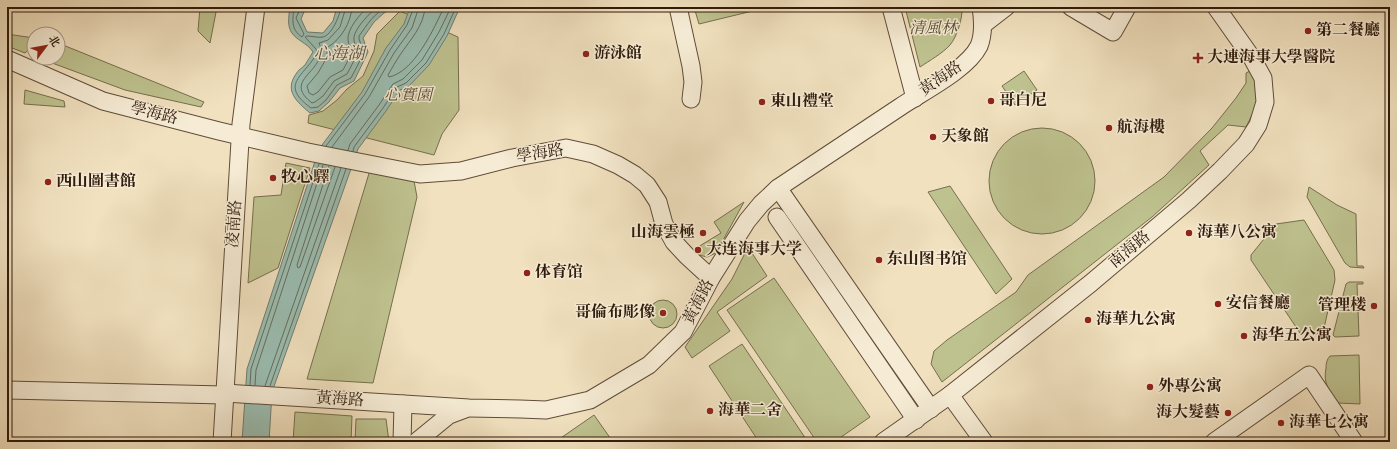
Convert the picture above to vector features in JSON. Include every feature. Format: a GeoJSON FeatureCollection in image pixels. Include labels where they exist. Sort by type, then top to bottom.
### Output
{"type":"FeatureCollection","features":[{"type":"Feature","properties":{"kind":"street","name":"凌南路"},"geometry":{"type":"LineString","coordinates":[[222,442],[240,136],[256,7]]}},
{"type":"Feature","properties":{"kind":"street"},"geometry":{"type":"LineString","coordinates":[[678,7],[692,72],[693,82],[691,99]]}},
{"type":"Feature","properties":{"kind":"street"},"geometry":{"type":"LineString","coordinates":[[891,7],[914,98]]}},
{"type":"Feature","properties":{"kind":"street"},"geometry":{"type":"LineString","coordinates":[[983,15],[1006,7]]}},
{"type":"Feature","properties":{"kind":"street"},"geometry":{"type":"LineString","coordinates":[[1071,7],[1113,32],[1127,7]]}},
{"type":"Feature","properties":{"kind":"street","name":"南海路"},"geometry":{"type":"LineString","coordinates":[[883,442],[950,395],[1115,263],[1189,200],[1246,144],[1258,125],[1265,102],[1264,78],[1252,58],[1216,7]]}},
{"type":"Feature","properties":{"kind":"street","name":"黃海路"},"geometry":{"type":"LineString","coordinates":[[225,394],[469,408],[546,410],[590,400],[649,365],[683,332],[711,278],[747,221],[778,188],[957,69],[971,57],[979,45],[983,15]]}},
{"type":"Feature","properties":{"kind":"street","name":"學海路"},"geometry":{"type":"LineString","coordinates":[[7,59],[103,101],[308,152],[420,174],[460,171],[512,158],[566,148],[593,154],[618,164],[648,185],[658,202],[664,224],[674,242],[711,278]]}},
{"type":"Feature","properties":{"kind":"street"},"geometry":{"type":"LineString","coordinates":[[778,188],[931,409]]}},
{"type":"Feature","properties":{"kind":"street"},"geometry":{"type":"LineString","coordinates":[[777,217],[916,420]]}},
{"type":"Feature","properties":{"kind":"street"},"geometry":{"type":"LineString","coordinates":[[1214,442],[1309,375],[1354,442]]}},
{"type":"Feature","properties":{"kind":"street"},"geometry":{"type":"LineString","coordinates":[[7,390],[225,394]]}},
{"type":"Feature","properties":{"kind":"street"},"geometry":{"type":"LineString","coordinates":[[950,395],[984,442]]}},
{"type":"Feature","properties":{"kind":"street"},"geometry":{"type":"LineString","coordinates":[[402,442],[403,404]]}},
{"type":"Feature","properties":{"kind":"street"},"geometry":{"type":"LineString","coordinates":[[416,442],[449,415],[469,408]]}},
{"type":"Feature","properties":{"kind":"green space"},"geometry":{"type":"Polygon","coordinates":[[[200,7],[217,7],[210,43],[198,31],[200,7]]]}},
{"type":"Feature","properties":{"kind":"green space"},"geometry":{"type":"Polygon","coordinates":[[[694,7],[769,7],[699,24],[694,7]]]}},
{"type":"Feature","properties":{"kind":"green space","name":"清風林"},"geometry":{"type":"Polygon","coordinates":[[[905,7],[962,7],[962,16],[953,41],[944,51],[920,67],[905,7]]]}},
{"type":"Feature","properties":{"kind":"green space","name":"心實園"},"geometry":{"type":"Polygon","coordinates":[[[400,11],[458,37],[459,110],[442,134],[434,155],[308,123],[309,115],[323,111],[363,76],[374,51],[377,34],[400,11]]]}},
{"type":"Feature","properties":{"kind":"green space"},"geometry":{"type":"Polygon","coordinates":[[[7,34],[26,37],[25,53],[7,46],[7,34]]]}},
{"type":"Feature","properties":{"kind":"green space"},"geometry":{"type":"Polygon","coordinates":[[[66,46],[204,102],[201,107],[125,90],[60,66],[66,66],[66,46]]]}},
{"type":"Feature","properties":{"kind":"green space"},"geometry":{"type":"Polygon","coordinates":[[[1024,71],[1037,90],[1015,105],[1002,86],[1024,71]]]}},
{"type":"Feature","properties":{"kind":"green space"},"geometry":{"type":"Polygon","coordinates":[[[1250,71],[1258,85],[1258,103],[1246,127],[1228,125],[1200,151],[1209,165],[1152,217],[942,382],[931,364],[934,351],[947,340],[1016,292],[1028,275],[1164,177],[1212,128],[1246,83],[1246,73],[1250,71]]]}},
{"type":"Feature","properties":{"kind":"green space"},"geometry":{"type":"Polygon","coordinates":[[[25,90],[64,101],[65,107],[24,104],[25,90]]]}},
{"type":"Feature","properties":{"kind":"green space"},"geometry":{"type":"Polygon","coordinates":[[[1042,128],[1062,132],[1079,144],[1091,161],[1095,181],[1091,201],[1079,218],[1062,230],[1042,234],[1022,230],[1005,218],[993,201],[989,181],[993,161],[1005,144],[1022,132],[1042,128]]]}},
{"type":"Feature","properties":{"kind":"green space"},"geometry":{"type":"Polygon","coordinates":[[[286,163],[310,168],[278,268],[248,283],[254,197],[281,195],[286,163]]]}},
{"type":"Feature","properties":{"kind":"green space"},"geometry":{"type":"Polygon","coordinates":[[[370,170],[414,181],[417,197],[373,383],[307,379],[370,170]]]}},
{"type":"Feature","properties":{"kind":"green space"},"geometry":{"type":"Polygon","coordinates":[[[950,186],[1012,279],[996,294],[928,192],[950,186]]]}},
{"type":"Feature","properties":{"kind":"green space"},"geometry":{"type":"Polygon","coordinates":[[[1309,187],[1337,205],[1356,214],[1357,266],[1363,266],[1364,268],[1350,267],[1345,263],[1307,197],[1309,187]]]}},
{"type":"Feature","properties":{"kind":"green space"},"geometry":{"type":"Polygon","coordinates":[[[744,202],[716,253],[707,257],[699,255],[693,250],[721,233],[714,222],[744,202]]]}},
{"type":"Feature","properties":{"kind":"green space"},"geometry":{"type":"Polygon","coordinates":[[[1304,220],[1334,270],[1335,280],[1324,328],[1319,333],[1313,335],[1300,333],[1251,260],[1251,255],[1276,224],[1304,220]]]}},
{"type":"Feature","properties":{"kind":"green space"},"geometry":{"type":"Polygon","coordinates":[[[750,250],[767,276],[717,312],[730,331],[692,358],[685,347],[732,279],[745,253],[750,250]]]}},
{"type":"Feature","properties":{"kind":"green space"},"geometry":{"type":"Polygon","coordinates":[[[774,278],[870,417],[834,442],[817,442],[727,310],[774,278]]]}},
{"type":"Feature","properties":{"kind":"green space"},"geometry":{"type":"Polygon","coordinates":[[[1349,282],[1363,282],[1363,284],[1357,284],[1359,336],[1335,337],[1333,335],[1346,284],[1349,282]]]}},
{"type":"Feature","properties":{"kind":"green space"},"geometry":{"type":"Polygon","coordinates":[[[663,300],[673,304],[677,314],[673,324],[663,328],[653,324],[649,314],[653,304],[663,300]]]}},
{"type":"Feature","properties":{"kind":"green space"},"geometry":{"type":"Polygon","coordinates":[[[742,344],[808,442],[759,442],[709,366],[742,344]]]}},
{"type":"Feature","properties":{"kind":"green space"},"geometry":{"type":"Polygon","coordinates":[[[1359,355],[1360,404],[1338,403],[1326,383],[1325,374],[1327,360],[1330,356],[1359,355]]]}},
{"type":"Feature","properties":{"kind":"green space"},"geometry":{"type":"Polygon","coordinates":[[[295,412],[352,416],[351,442],[293,442],[295,412]]]}},
{"type":"Feature","properties":{"kind":"green space"},"geometry":{"type":"Polygon","coordinates":[[[594,415],[613,442],[555,442],[594,415]]]}},
{"type":"Feature","properties":{"kind":"green space"},"geometry":{"type":"Polygon","coordinates":[[[356,419],[386,419],[389,442],[355,442],[356,419]]]}},
{"type":"Feature","properties":{"kind":"water","name":"心海湖"},"geometry":{"type":"Polygon","coordinates":[[[290,7],[306,7],[301,19],[307,32],[323,33],[333,21],[337,7],[394,7],[374,22],[363,38],[368,52],[354,81],[340,88],[329,102],[319,111],[310,113],[301,105],[292,91],[291,86],[293,80],[313,52],[309,47],[296,38],[290,30],[290,7]]]}},
{"type":"Feature","properties":{"kind":"water"},"geometry":{"type":"Polygon","coordinates":[[[410,7],[460,7],[447,36],[429,65],[408,87],[400,90],[358,149],[272,392],[269,442],[242,442],[247,369],[319,149],[362,92],[386,48],[404,24],[410,7]]]}},
{"type":"Feature","properties":{"kind":"place","name":"第二餐廳"},"geometry":{"type":"Point","coordinates":[1308,31]}},
{"type":"Feature","properties":{"kind":"place","name":"游泳館"},"geometry":{"type":"Point","coordinates":[586,54]}},
{"type":"Feature","properties":{"kind":"place","name":"大連海事大學醫院"},"geometry":{"type":"Point","coordinates":[1198,58]}},
{"type":"Feature","properties":{"kind":"place","name":"哥白尼"},"geometry":{"type":"Point","coordinates":[991,101]}},
{"type":"Feature","properties":{"kind":"place","name":"東山禮堂"},"geometry":{"type":"Point","coordinates":[762,102]}},
{"type":"Feature","properties":{"kind":"place","name":"航海樓"},"geometry":{"type":"Point","coordinates":[1109,128]}},
{"type":"Feature","properties":{"kind":"place","name":"天象館"},"geometry":{"type":"Point","coordinates":[933,137]}},
{"type":"Feature","properties":{"kind":"place","name":"牧心驛"},"geometry":{"type":"Point","coordinates":[273,178]}},
{"type":"Feature","properties":{"kind":"place","name":"西山圖書館"},"geometry":{"type":"Point","coordinates":[48,182]}},
{"type":"Feature","properties":{"kind":"place","name":"山海雲極"},"geometry":{"type":"Point","coordinates":[703,233]}},
{"type":"Feature","properties":{"kind":"place","name":"海華八公寓"},"geometry":{"type":"Point","coordinates":[1189,233]}},
{"type":"Feature","properties":{"kind":"place","name":"大连海事大学"},"geometry":{"type":"Point","coordinates":[698,250]}},
{"type":"Feature","properties":{"kind":"place","name":"东山图书馆"},"geometry":{"type":"Point","coordinates":[879,260]}},
{"type":"Feature","properties":{"kind":"place","name":"体育馆"},"geometry":{"type":"Point","coordinates":[527,273]}},
{"type":"Feature","properties":{"kind":"place","name":"安信餐廳"},"geometry":{"type":"Point","coordinates":[1218,304]}},
{"type":"Feature","properties":{"kind":"place","name":"管理楼"},"geometry":{"type":"Point","coordinates":[1374,306]}},
{"type":"Feature","properties":{"kind":"place","name":"哥倫布彫像"},"geometry":{"type":"Point","coordinates":[663,313]}},
{"type":"Feature","properties":{"kind":"place","name":"海華九公寓"},"geometry":{"type":"Point","coordinates":[1088,320]}},
{"type":"Feature","properties":{"kind":"place","name":"海华五公寓"},"geometry":{"type":"Point","coordinates":[1244,336]}},
{"type":"Feature","properties":{"kind":"place","name":"外專公寓"},"geometry":{"type":"Point","coordinates":[1150,387]}},
{"type":"Feature","properties":{"kind":"place","name":"海華二舍"},"geometry":{"type":"Point","coordinates":[710,411]}},
{"type":"Feature","properties":{"kind":"place","name":"海大髮藝"},"geometry":{"type":"Point","coordinates":[1228,413]}},
{"type":"Feature","properties":{"kind":"place","name":"海華七公寓"},"geometry":{"type":"Point","coordinates":[1281,423]}}]}
